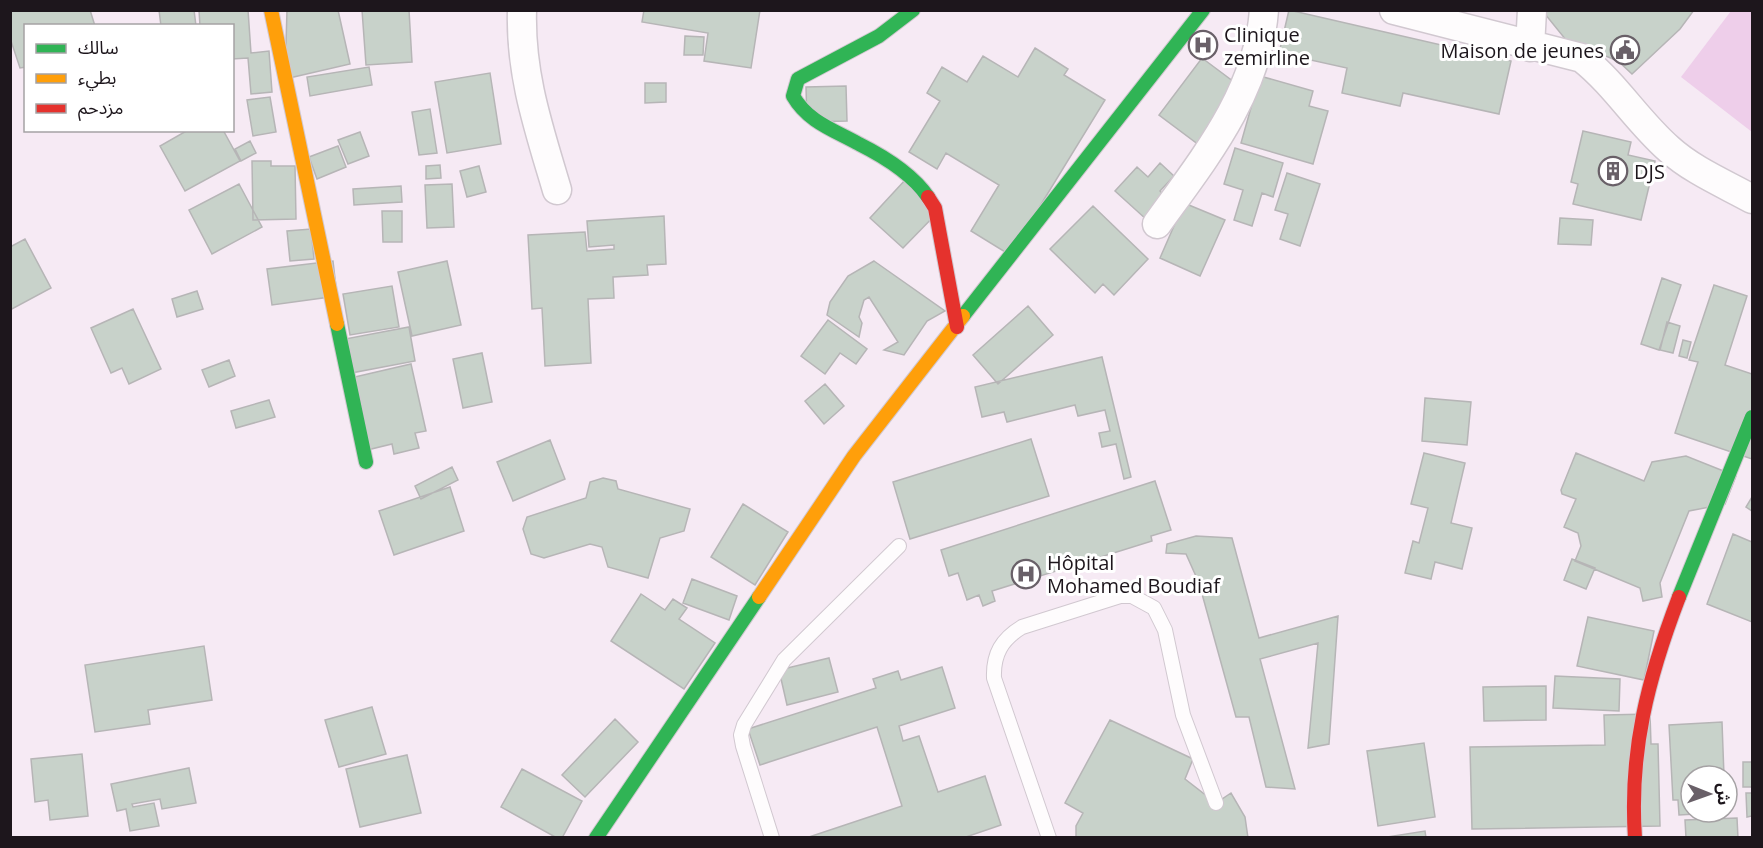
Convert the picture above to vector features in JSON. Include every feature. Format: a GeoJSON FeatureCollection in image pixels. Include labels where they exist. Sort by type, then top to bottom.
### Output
{"type":"FeatureCollection","features":[{"type":"Feature","properties":{"kind":"street"},"geometry":{"type":"LineString","coordinates":[[271,10],[366,462]]}},
{"type":"Feature","properties":{"kind":"street"},"geometry":{"type":"LineString","coordinates":[[522,10],[521,46],[528,94],[557,190]]}},
{"type":"Feature","properties":{"kind":"street"},"geometry":{"type":"LineString","coordinates":[[913,10],[879,36],[804,75],[798,80],[793,96],[801,110],[821,125],[862,145],[918,183],[935,208],[957,327]]}},
{"type":"Feature","properties":{"kind":"street"},"geometry":{"type":"LineString","coordinates":[[596,837],[855,456],[1203,10]]}},
{"type":"Feature","properties":{"kind":"street"},"geometry":{"type":"LineString","coordinates":[[1157,224],[1215,143],[1249,77],[1264,10]]}},
{"type":"Feature","properties":{"kind":"street"},"geometry":{"type":"LineString","coordinates":[[1394,10],[1530,47],[1582,58],[1602,74],[1669,150],[1709,176],[1752,199]]}},
{"type":"Feature","properties":{"kind":"street"},"geometry":{"type":"LineString","coordinates":[[1530,47],[1532,10]]}},
{"type":"Feature","properties":{"kind":"street"},"geometry":{"type":"LineString","coordinates":[[1635,837],[1634,774],[1643,710],[1660,643],[1732,461],[1752,417]]}},
{"type":"Feature","properties":{"kind":"lane"},"geometry":{"type":"LineString","coordinates":[[772,837],[743,746],[741,735],[744,725],[784,660],[899,546]]}},
{"type":"Feature","properties":{"kind":"lane"},"geometry":{"type":"LineString","coordinates":[[1049,837],[994,678],[996,653],[1011,633],[1022,627],[1120,596],[1132,596],[1144,601],[1161,618],[1183,715],[1216,803]]}},
{"type":"Feature","properties":{"kind":"shaded area"},"geometry":{"type":"Polygon","coordinates":[[[1731,11],[1752,11],[1752,132],[1681,77],[1731,11]]]}},
{"type":"Feature","properties":{"kind":"building"},"geometry":{"type":"Polygon","coordinates":[[[10,10],[90,10],[94,24],[24,24],[24,67],[20,68],[10,38],[10,10]]]}},
{"type":"Feature","properties":{"kind":"building"},"geometry":{"type":"Polygon","coordinates":[[[159,10],[194,10],[196,24],[161,24],[159,10]]]}},
{"type":"Feature","properties":{"kind":"building"},"geometry":{"type":"Polygon","coordinates":[[[199,10],[248,10],[251,53],[269,51],[272,92],[251,94],[248,58],[234,59],[234,24],[200,24],[199,10]]]}},
{"type":"Feature","properties":{"kind":"building"},"geometry":{"type":"Polygon","coordinates":[[[287,10],[338,10],[350,64],[285,79],[287,10]]]}},
{"type":"Feature","properties":{"kind":"building"},"geometry":{"type":"Polygon","coordinates":[[[362,10],[409,10],[412,62],[366,65],[362,10]]]}},
{"type":"Feature","properties":{"kind":"building"},"geometry":{"type":"Polygon","coordinates":[[[644,10],[760,10],[751,68],[704,61],[708,33],[642,22],[644,10]]]}},
{"type":"Feature","properties":{"kind":"building"},"geometry":{"type":"Polygon","coordinates":[[[1289,10],[1511,61],[1499,114],[1403,93],[1400,106],[1342,93],[1347,68],[1279,53],[1289,10]]]}},
{"type":"Feature","properties":{"kind":"building","name":"Maison de jeunes"},"geometry":{"type":"Polygon","coordinates":[[[1545,10],[1694,10],[1680,29],[1632,74],[1618,61],[1566,40],[1545,14],[1545,10]]]}},
{"type":"Feature","properties":{"kind":"building"},"geometry":{"type":"Polygon","coordinates":[[[685,36],[704,37],[703,55],[684,55],[685,36]]]}},
{"type":"Feature","properties":{"kind":"building"},"geometry":{"type":"Polygon","coordinates":[[[1035,48],[1068,69],[1064,75],[1105,100],[1010,255],[971,231],[999,185],[946,153],[937,169],[909,152],[940,101],[927,93],[942,67],[967,82],[983,56],[1018,77],[1035,48]]]}},
{"type":"Feature","properties":{"kind":"building"},"geometry":{"type":"Polygon","coordinates":[[[1202,58],[1250,94],[1207,151],[1159,115],[1202,58]]]}},
{"type":"Feature","properties":{"kind":"building"},"geometry":{"type":"Polygon","coordinates":[[[369,67],[372,85],[310,96],[307,77],[369,67]]]}},
{"type":"Feature","properties":{"kind":"building"},"geometry":{"type":"Polygon","coordinates":[[[490,73],[501,144],[447,153],[435,82],[490,73]]]}},
{"type":"Feature","properties":{"kind":"building"},"geometry":{"type":"Polygon","coordinates":[[[1260,76],[1313,91],[1309,106],[1328,111],[1313,164],[1241,143],[1260,76]]]}},
{"type":"Feature","properties":{"kind":"building"},"geometry":{"type":"Polygon","coordinates":[[[645,83],[666,83],[666,102],[645,103],[645,83]]]}},
{"type":"Feature","properties":{"kind":"building"},"geometry":{"type":"Polygon","coordinates":[[[846,86],[847,121],[807,122],[806,87],[846,86]]]}},
{"type":"Feature","properties":{"kind":"building"},"geometry":{"type":"Polygon","coordinates":[[[270,97],[276,132],[253,136],[247,100],[270,97]]]}},
{"type":"Feature","properties":{"kind":"building"},"geometry":{"type":"Polygon","coordinates":[[[430,109],[437,153],[419,155],[412,112],[430,109]]]}},
{"type":"Feature","properties":{"kind":"building","name":"DJS"},"geometry":{"type":"Polygon","coordinates":[[[1583,131],[1631,142],[1628,155],[1655,161],[1641,220],[1573,204],[1578,184],[1571,182],[1583,131]]]}},
{"type":"Feature","properties":{"kind":"building"},"geometry":{"type":"Polygon","coordinates":[[[184,132],[224,132],[240,161],[185,191],[160,146],[184,132]]]}},
{"type":"Feature","properties":{"kind":"building"},"geometry":{"type":"Polygon","coordinates":[[[360,132],[369,156],[348,164],[338,140],[360,132]]]}},
{"type":"Feature","properties":{"kind":"building"},"geometry":{"type":"Polygon","coordinates":[[[250,141],[256,153],[241,161],[235,149],[250,141]]]}},
{"type":"Feature","properties":{"kind":"building"},"geometry":{"type":"Polygon","coordinates":[[[338,146],[346,167],[317,179],[309,157],[338,146]]]}},
{"type":"Feature","properties":{"kind":"building"},"geometry":{"type":"Polygon","coordinates":[[[1235,148],[1283,163],[1273,197],[1262,193],[1252,226],[1234,220],[1243,190],[1224,184],[1235,148]]]}},
{"type":"Feature","properties":{"kind":"building"},"geometry":{"type":"Polygon","coordinates":[[[252,161],[271,161],[271,166],[295,166],[296,219],[253,220],[252,161]]]}},
{"type":"Feature","properties":{"kind":"building"},"geometry":{"type":"Polygon","coordinates":[[[1160,163],[1174,176],[1160,191],[1167,198],[1147,220],[1115,191],[1137,167],[1148,177],[1160,163]]]}},
{"type":"Feature","properties":{"kind":"building"},"geometry":{"type":"Polygon","coordinates":[[[440,165],[441,178],[426,179],[426,166],[440,165]]]}},
{"type":"Feature","properties":{"kind":"building"},"geometry":{"type":"Polygon","coordinates":[[[479,166],[486,192],[467,197],[460,171],[479,166]]]}},
{"type":"Feature","properties":{"kind":"building"},"geometry":{"type":"Polygon","coordinates":[[[1287,173],[1320,184],[1300,246],[1280,239],[1288,214],[1275,210],[1287,173]]]}},
{"type":"Feature","properties":{"kind":"building"},"geometry":{"type":"Polygon","coordinates":[[[906,179],[940,210],[903,248],[870,218],[906,179]]]}},
{"type":"Feature","properties":{"kind":"building"},"geometry":{"type":"Polygon","coordinates":[[[239,184],[262,227],[212,254],[189,210],[239,184]]]}},
{"type":"Feature","properties":{"kind":"building"},"geometry":{"type":"Polygon","coordinates":[[[452,184],[454,227],[427,228],[425,185],[452,184]]]}},
{"type":"Feature","properties":{"kind":"building"},"geometry":{"type":"Polygon","coordinates":[[[401,186],[402,202],[354,205],[353,189],[401,186]]]}},
{"type":"Feature","properties":{"kind":"building"},"geometry":{"type":"Polygon","coordinates":[[[1184,203],[1225,220],[1200,276],[1160,258],[1184,203]]]}},
{"type":"Feature","properties":{"kind":"building"},"geometry":{"type":"Polygon","coordinates":[[[1093,206],[1148,259],[1114,295],[1103,284],[1095,293],[1050,249],[1093,206]]]}},
{"type":"Feature","properties":{"kind":"building"},"geometry":{"type":"Polygon","coordinates":[[[382,211],[402,211],[402,242],[383,242],[382,211]]]}},
{"type":"Feature","properties":{"kind":"building"},"geometry":{"type":"Polygon","coordinates":[[[664,216],[666,264],[647,265],[648,275],[613,277],[614,298],[588,299],[591,363],[545,366],[542,308],[532,309],[528,235],[585,232],[587,251],[614,249],[614,245],[589,247],[587,221],[664,216]]]}},
{"type":"Feature","properties":{"kind":"building"},"geometry":{"type":"Polygon","coordinates":[[[1560,218],[1593,220],[1591,245],[1558,244],[1560,218]]]}},
{"type":"Feature","properties":{"kind":"building"},"geometry":{"type":"Polygon","coordinates":[[[311,229],[314,259],[290,261],[287,231],[311,229]]]}},
{"type":"Feature","properties":{"kind":"building"},"geometry":{"type":"Polygon","coordinates":[[[25,239],[51,288],[10,310],[10,247],[25,239]]]}},
{"type":"Feature","properties":{"kind":"building"},"geometry":{"type":"Polygon","coordinates":[[[333,261],[337,296],[272,305],[267,269],[333,261]]]}},
{"type":"Feature","properties":{"kind":"building"},"geometry":{"type":"Polygon","coordinates":[[[447,261],[461,325],[412,336],[398,272],[447,261]]]}},
{"type":"Feature","properties":{"kind":"building"},"geometry":{"type":"Polygon","coordinates":[[[874,261],[945,311],[927,321],[904,355],[884,350],[898,342],[869,297],[864,300],[859,317],[862,323],[859,337],[827,315],[830,302],[848,276],[874,261]]]}},
{"type":"Feature","properties":{"kind":"building"},"geometry":{"type":"Polygon","coordinates":[[[1662,278],[1681,285],[1659,350],[1641,344],[1662,278]]]}},
{"type":"Feature","properties":{"kind":"building"},"geometry":{"type":"Polygon","coordinates":[[[1714,285],[1747,296],[1725,365],[1752,374],[1752,459],[1675,433],[1698,362],[1689,360],[1714,285]]]}},
{"type":"Feature","properties":{"kind":"building"},"geometry":{"type":"Polygon","coordinates":[[[392,286],[399,327],[350,335],[343,294],[392,286]]]}},
{"type":"Feature","properties":{"kind":"building"},"geometry":{"type":"Polygon","coordinates":[[[197,291],[203,309],[177,317],[172,299],[197,291]]]}},
{"type":"Feature","properties":{"kind":"building"},"geometry":{"type":"Polygon","coordinates":[[[1028,306],[1053,335],[998,384],[973,355],[1028,306]]]}},
{"type":"Feature","properties":{"kind":"building"},"geometry":{"type":"Polygon","coordinates":[[[133,309],[161,369],[129,384],[122,368],[111,373],[91,328],[133,309]]]}},
{"type":"Feature","properties":{"kind":"building"},"geometry":{"type":"Polygon","coordinates":[[[828,320],[867,349],[856,364],[840,353],[825,374],[801,356],[828,320]]]}},
{"type":"Feature","properties":{"kind":"building"},"geometry":{"type":"Polygon","coordinates":[[[1667,322],[1680,326],[1673,353],[1660,350],[1667,322]]]}},
{"type":"Feature","properties":{"kind":"building"},"geometry":{"type":"Polygon","coordinates":[[[409,327],[415,361],[351,373],[345,339],[409,327]]]}},
{"type":"Feature","properties":{"kind":"building"},"geometry":{"type":"Polygon","coordinates":[[[1683,340],[1691,342],[1687,358],[1679,356],[1683,340]]]}},
{"type":"Feature","properties":{"kind":"building"},"geometry":{"type":"Polygon","coordinates":[[[482,353],[492,402],[463,408],[453,359],[482,353]]]}},
{"type":"Feature","properties":{"kind":"building"},"geometry":{"type":"Polygon","coordinates":[[[1102,357],[1131,477],[1124,479],[1116,444],[1102,447],[1099,433],[1110,431],[1105,410],[1078,416],[1075,405],[1007,422],[1004,412],[982,417],[975,387],[1102,357]]]}},
{"type":"Feature","properties":{"kind":"building"},"geometry":{"type":"Polygon","coordinates":[[[229,360],[235,376],[209,387],[202,370],[229,360]]]}},
{"type":"Feature","properties":{"kind":"building"},"geometry":{"type":"Polygon","coordinates":[[[411,364],[426,431],[415,433],[419,448],[394,454],[392,444],[363,451],[346,379],[411,364]]]}},
{"type":"Feature","properties":{"kind":"building"},"geometry":{"type":"Polygon","coordinates":[[[825,384],[844,406],[824,424],[805,401],[825,384]]]}},
{"type":"Feature","properties":{"kind":"building"},"geometry":{"type":"Polygon","coordinates":[[[1425,398],[1471,402],[1467,445],[1422,441],[1425,398]]]}},
{"type":"Feature","properties":{"kind":"building"},"geometry":{"type":"Polygon","coordinates":[[[269,400],[275,417],[236,428],[231,411],[269,400]]]}},
{"type":"Feature","properties":{"kind":"building"},"geometry":{"type":"Polygon","coordinates":[[[1031,439],[1049,496],[910,539],[893,482],[1031,439]]]}},
{"type":"Feature","properties":{"kind":"building"},"geometry":{"type":"Polygon","coordinates":[[[550,440],[565,479],[513,501],[497,462],[550,440]]]}},
{"type":"Feature","properties":{"kind":"building"},"geometry":{"type":"Polygon","coordinates":[[[1424,453],[1465,463],[1451,523],[1472,528],[1462,569],[1435,562],[1431,579],[1405,573],[1413,541],[1419,543],[1428,508],[1411,504],[1424,453]]]}},
{"type":"Feature","properties":{"kind":"building"},"geometry":{"type":"Polygon","coordinates":[[[1576,453],[1644,481],[1652,462],[1686,456],[1736,476],[1725,504],[1689,511],[1660,583],[1662,597],[1643,601],[1640,588],[1575,561],[1581,546],[1578,533],[1564,527],[1576,499],[1562,494],[1561,490],[1576,453]]]}},
{"type":"Feature","properties":{"kind":"building"},"geometry":{"type":"Polygon","coordinates":[[[452,467],[458,480],[421,499],[415,486],[452,467]]]}},
{"type":"Feature","properties":{"kind":"building"},"geometry":{"type":"Polygon","coordinates":[[[603,478],[616,481],[618,489],[690,509],[684,531],[660,538],[648,578],[608,567],[602,547],[590,544],[544,558],[531,554],[523,529],[527,517],[586,498],[590,482],[603,478]]]}},
{"type":"Feature","properties":{"kind":"building"},"geometry":{"type":"Polygon","coordinates":[[[1155,481],[1171,530],[1151,536],[1152,541],[992,591],[995,601],[983,606],[979,595],[967,600],[958,573],[949,576],[941,550],[1155,481]]]}},
{"type":"Feature","properties":{"kind":"building"},"geometry":{"type":"Polygon","coordinates":[[[450,487],[464,531],[394,555],[379,511],[450,487]]]}},
{"type":"Feature","properties":{"kind":"building"},"geometry":{"type":"Polygon","coordinates":[[[1752,497],[1752,511],[1746,507],[1752,497]]]}},
{"type":"Feature","properties":{"kind":"building"},"geometry":{"type":"Polygon","coordinates":[[[743,504],[788,532],[755,585],[711,557],[743,504]]]}},
{"type":"Feature","properties":{"kind":"building"},"geometry":{"type":"Polygon","coordinates":[[[1733,534],[1752,542],[1752,622],[1707,604],[1733,534]]]}},
{"type":"Feature","properties":{"kind":"building"},"geometry":{"type":"Polygon","coordinates":[[[1196,536],[1232,538],[1259,638],[1338,616],[1329,744],[1308,748],[1318,643],[1260,659],[1295,789],[1266,787],[1249,717],[1236,717],[1199,583],[1186,554],[1166,553],[1167,544],[1196,536]]]}},
{"type":"Feature","properties":{"kind":"building"},"geometry":{"type":"Polygon","coordinates":[[[1572,559],[1595,568],[1586,589],[1564,580],[1572,559]]]}},
{"type":"Feature","properties":{"kind":"building"},"geometry":{"type":"Polygon","coordinates":[[[692,579],[737,596],[729,620],[683,603],[692,579]]]}},
{"type":"Feature","properties":{"kind":"building"},"geometry":{"type":"Polygon","coordinates":[[[641,594],[665,610],[673,599],[687,608],[679,619],[715,643],[684,689],[611,641],[641,594]]]}},
{"type":"Feature","properties":{"kind":"building"},"geometry":{"type":"Polygon","coordinates":[[[1588,617],[1654,631],[1644,680],[1577,666],[1588,617]]]}},
{"type":"Feature","properties":{"kind":"building"},"geometry":{"type":"Polygon","coordinates":[[[204,646],[212,700],[148,710],[150,724],[95,732],[85,665],[204,646]]]}},
{"type":"Feature","properties":{"kind":"building"},"geometry":{"type":"Polygon","coordinates":[[[829,658],[838,692],[787,705],[779,670],[829,658]]]}},
{"type":"Feature","properties":{"kind":"building"},"geometry":{"type":"Polygon","coordinates":[[[942,667],[955,708],[899,726],[903,741],[919,736],[938,792],[985,776],[1001,825],[963,838],[806,838],[902,806],[877,727],[760,765],[748,729],[876,688],[873,679],[898,671],[901,680],[942,667]]]}},
{"type":"Feature","properties":{"kind":"building"},"geometry":{"type":"Polygon","coordinates":[[[1555,676],[1620,679],[1619,711],[1553,708],[1555,676]]]}},
{"type":"Feature","properties":{"kind":"building"},"geometry":{"type":"Polygon","coordinates":[[[1546,686],[1546,720],[1484,721],[1483,687],[1546,686]]]}},
{"type":"Feature","properties":{"kind":"building"},"geometry":{"type":"Polygon","coordinates":[[[372,707],[386,754],[339,767],[325,720],[372,707]]]}},
{"type":"Feature","properties":{"kind":"building"},"geometry":{"type":"Polygon","coordinates":[[[1650,714],[1651,744],[1658,744],[1660,826],[1472,829],[1470,747],[1605,745],[1604,715],[1650,714]]]}},
{"type":"Feature","properties":{"kind":"building"},"geometry":{"type":"Polygon","coordinates":[[[615,719],[638,742],[585,797],[562,775],[615,719]]]}},
{"type":"Feature","properties":{"kind":"building"},"geometry":{"type":"Polygon","coordinates":[[[1110,720],[1193,759],[1185,779],[1216,803],[1231,793],[1245,817],[1248,838],[1076,838],[1076,826],[1083,813],[1065,803],[1110,720]]]}},
{"type":"Feature","properties":{"kind":"building"},"geometry":{"type":"Polygon","coordinates":[[[1722,722],[1724,764],[1679,764],[1679,815],[1678,800],[1673,800],[1669,725],[1722,722]]]}},
{"type":"Feature","properties":{"kind":"building"},"geometry":{"type":"Polygon","coordinates":[[[1424,743],[1435,817],[1378,826],[1367,751],[1424,743]]]}},
{"type":"Feature","properties":{"kind":"building"},"geometry":{"type":"Polygon","coordinates":[[[82,754],[88,816],[50,820],[48,800],[35,802],[31,759],[82,754]]]}},
{"type":"Feature","properties":{"kind":"building"},"geometry":{"type":"Polygon","coordinates":[[[407,755],[421,813],[360,827],[346,769],[407,755]]]}},
{"type":"Feature","properties":{"kind":"building"},"geometry":{"type":"Polygon","coordinates":[[[1743,762],[1752,762],[1752,787],[1743,787],[1743,762]]]}},
{"type":"Feature","properties":{"kind":"building"},"geometry":{"type":"Polygon","coordinates":[[[189,768],[196,803],[162,809],[160,799],[132,804],[133,807],[154,803],[159,826],[130,831],[126,809],[117,811],[111,784],[189,768]]]}},
{"type":"Feature","properties":{"kind":"building"},"geometry":{"type":"Polygon","coordinates":[[[522,769],[582,801],[562,838],[557,838],[501,807],[522,769]]]}},
{"type":"Feature","properties":{"kind":"building"},"geometry":{"type":"Polygon","coordinates":[[[1746,793],[1752,793],[1752,816],[1747,817],[1746,793]]]}},
{"type":"Feature","properties":{"kind":"building"},"geometry":{"type":"Polygon","coordinates":[[[1685,824],[1737,824],[1738,838],[1686,838],[1685,824]]]}},
{"type":"Feature","properties":{"kind":"building"},"geometry":{"type":"Polygon","coordinates":[[[1425,831],[1426,838],[1381,838],[1425,831]]]}},
{"type":"Feature","properties":{"kind":"traffic: fast"},"geometry":{"type":"LineString","coordinates":[[913,10],[879,36],[798,79],[793,96],[814,119],[887,160],[914,181],[928,197]]}},
{"type":"Feature","properties":{"kind":"traffic: fast"},"geometry":{"type":"LineString","coordinates":[[963,316],[1203,10]]}},
{"type":"Feature","properties":{"kind":"traffic: fast"},"geometry":{"type":"LineString","coordinates":[[337,324],[366,462]]}},
{"type":"Feature","properties":{"kind":"traffic: fast"},"geometry":{"type":"LineString","coordinates":[[1679,597],[1752,417]]}},
{"type":"Feature","properties":{"kind":"traffic: fast"},"geometry":{"type":"LineString","coordinates":[[596,838],[759,597]]}},
{"type":"Feature","properties":{"kind":"traffic: slow"},"geometry":{"type":"LineString","coordinates":[[271,10],[337,324]]}},
{"type":"Feature","properties":{"kind":"traffic: slow"},"geometry":{"type":"LineString","coordinates":[[759,597],[854,456],[963,316]]}},
{"type":"Feature","properties":{"kind":"traffic: jam"},"geometry":{"type":"LineString","coordinates":[[928,197],[935,208],[957,327]]}},
{"type":"Feature","properties":{"kind":"traffic: jam"},"geometry":{"type":"LineString","coordinates":[[1635,838],[1635,775],[1643,715],[1658,657],[1679,597]]}},
{"type":"Feature","properties":{"kind":"place","name":"Clinique zemirline"},"geometry":{"type":"Point","coordinates":[1203,45]}},
{"type":"Feature","properties":{"kind":"place","name":"Maison de jeunes"},"geometry":{"type":"Point","coordinates":[1625,50]}},
{"type":"Feature","properties":{"kind":"place","name":"DJS"},"geometry":{"type":"Point","coordinates":[1613,171]}},
{"type":"Feature","properties":{"kind":"place","name":"Hôpital Mohamed Boudiaf"},"geometry":{"type":"Point","coordinates":[1026,574]}}]}
